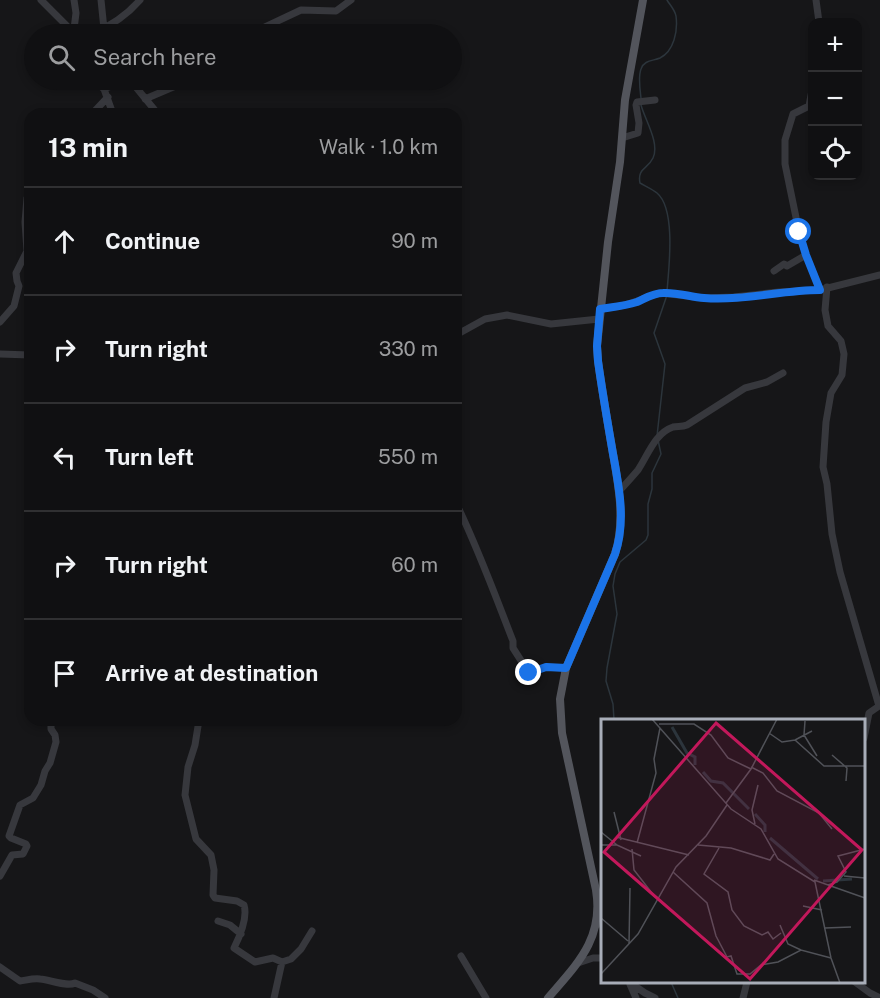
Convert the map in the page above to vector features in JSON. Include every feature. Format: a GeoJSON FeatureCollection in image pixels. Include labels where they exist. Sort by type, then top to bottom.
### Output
{"type":"FeatureCollection","features":[{"type":"Feature","properties":{"kind":"main road"},"geometry":{"type":"LineString","coordinates":[[548,998],[578,963],[590,944],[598,911],[596,890],[560,722],[560,699],[566,668],[618,545],[621,527],[619,491],[597,346],[625,100],[643,0]]}},
{"type":"Feature","properties":{"kind":"street"},"geometry":{"type":"LineString","coordinates":[[41,0],[65,24]]}},
{"type":"Feature","properties":{"kind":"street"},"geometry":{"type":"LineString","coordinates":[[74,0],[75,24]]}},
{"type":"Feature","properties":{"kind":"street"},"geometry":{"type":"LineString","coordinates":[[101,0],[105,24]]}},
{"type":"Feature","properties":{"kind":"street"},"geometry":{"type":"LineString","coordinates":[[115,24],[140,0]]}},
{"type":"Feature","properties":{"kind":"street"},"geometry":{"type":"LineString","coordinates":[[271,24],[301,10],[336,11],[351,0]]}},
{"type":"Feature","properties":{"kind":"street"},"geometry":{"type":"LineString","coordinates":[[816,0],[818,18]]}},
{"type":"Feature","properties":{"kind":"street"},"geometry":{"type":"LineString","coordinates":[[104,90],[111,108]]}},
{"type":"Feature","properties":{"kind":"street"},"geometry":{"type":"LineString","coordinates":[[138,90],[153,108]]}},
{"type":"Feature","properties":{"kind":"street"},"geometry":{"type":"LineString","coordinates":[[145,99],[166,90]]}},
{"type":"Feature","properties":{"kind":"street"},"geometry":{"type":"LineString","coordinates":[[98,108],[108,97]]}},
{"type":"Feature","properties":{"kind":"street"},"geometry":{"type":"LineString","coordinates":[[622,138],[638,133],[636,105],[639,102],[653,100]]}},
{"type":"Feature","properties":{"kind":"street"},"geometry":{"type":"LineString","coordinates":[[808,106],[793,114],[785,140],[785,164],[806,255],[824,288],[828,326],[841,341],[844,354],[842,375],[831,393],[829,402],[824,467],[832,534],[840,572],[879,706],[869,713],[865,733]]}},
{"type":"Feature","properties":{"kind":"street"},"geometry":{"type":"LineString","coordinates":[[774,271],[806,255]]}},
{"type":"Feature","properties":{"kind":"street"},"geometry":{"type":"LineString","coordinates":[[0,322],[14,306],[19,286],[16,273],[24,257]]}},
{"type":"Feature","properties":{"kind":"street"},"geometry":{"type":"LineString","coordinates":[[600,309],[621,306],[652,294],[673,293],[704,298],[724,298],[824,288],[880,275]]}},
{"type":"Feature","properties":{"kind":"street"},"geometry":{"type":"LineString","coordinates":[[462,332],[485,319],[507,315],[550,324],[600,319]]}},
{"type":"Feature","properties":{"kind":"street"},"geometry":{"type":"LineString","coordinates":[[0,354],[24,355]]}},
{"type":"Feature","properties":{"kind":"street"},"geometry":{"type":"LineString","coordinates":[[619,491],[636,472],[660,436],[675,426],[687,425],[745,388],[767,382],[783,373]]}},
{"type":"Feature","properties":{"kind":"street"},"geometry":{"type":"LineString","coordinates":[[462,515],[513,641],[513,648],[529,673],[546,667],[566,668]]}},
{"type":"Feature","properties":{"kind":"street"},"geometry":{"type":"LineString","coordinates":[[0,876],[12,855],[23,854],[27,846],[9,836],[20,805],[33,798],[42,785],[54,750],[55,735],[51,726]]}},
{"type":"Feature","properties":{"kind":"street"},"geometry":{"type":"LineString","coordinates":[[198,726],[195,746],[188,766],[185,795],[196,839],[211,855],[214,870],[213,895],[215,898],[237,902],[245,909],[241,934],[234,948],[255,962],[273,958],[282,962],[291,959],[301,949],[312,931]]}},
{"type":"Feature","properties":{"kind":"street"},"geometry":{"type":"LineString","coordinates":[[598,911],[601,919]]}},
{"type":"Feature","properties":{"kind":"street"},"geometry":{"type":"LineString","coordinates":[[218,921],[230,925],[241,934]]}},
{"type":"Feature","properties":{"kind":"street"},"geometry":{"type":"LineString","coordinates":[[461,956],[486,998]]}},
{"type":"Feature","properties":{"kind":"street"},"geometry":{"type":"LineString","coordinates":[[578,963],[601,958]]}},
{"type":"Feature","properties":{"kind":"street"},"geometry":{"type":"LineString","coordinates":[[274,998],[282,962]]}},
{"type":"Feature","properties":{"kind":"street"},"geometry":{"type":"LineString","coordinates":[[0,967],[20,981],[37,978],[70,985],[75,983],[105,998]]}},
{"type":"Feature","properties":{"kind":"street"},"geometry":{"type":"LineString","coordinates":[[630,983],[636,998]]}},
{"type":"Feature","properties":{"kind":"street"},"geometry":{"type":"LineString","coordinates":[[632,983],[656,998]]}},
{"type":"Feature","properties":{"kind":"street"},"geometry":{"type":"LineString","coordinates":[[743,998],[747,983]]}},
{"type":"Feature","properties":{"kind":"street"},"geometry":{"type":"LineString","coordinates":[[858,983],[880,998]]}},
{"type":"Feature","properties":{"kind":"waterway"},"geometry":{"type":"LineString","coordinates":[[641,98],[639,80],[642,66],[646,62],[665,55],[674,40],[676,16],[667,0]]}},
{"type":"Feature","properties":{"kind":"waterway"},"geometry":{"type":"LineString","coordinates":[[641,105],[655,152],[651,162],[643,169],[639,178],[640,183],[657,193],[667,212],[670,239],[667,291]]}},
{"type":"Feature","properties":{"kind":"waterway"},"geometry":{"type":"LineString","coordinates":[[657,436],[665,364],[654,333],[667,295]]}},
{"type":"Feature","properties":{"kind":"waterway"},"geometry":{"type":"LineString","coordinates":[[614,719],[613,704],[606,681],[617,614],[613,586],[620,562],[646,540],[648,535],[648,504],[652,489],[652,473],[661,454],[658,440]]}},
{"type":"Feature","properties":{"kind":"waterway"},"geometry":{"type":"LineString","coordinates":[[671,983],[678,998]]}},
{"type":"Feature","properties":{"kind":"route"},"geometry":{"type":"LineString","coordinates":[[529,673],[546,667],[566,668],[615,554],[620,536],[619,491],[598,361],[600,309],[621,306],[652,294],[661,293],[704,298],[820,290],[799,232]]}}]}
